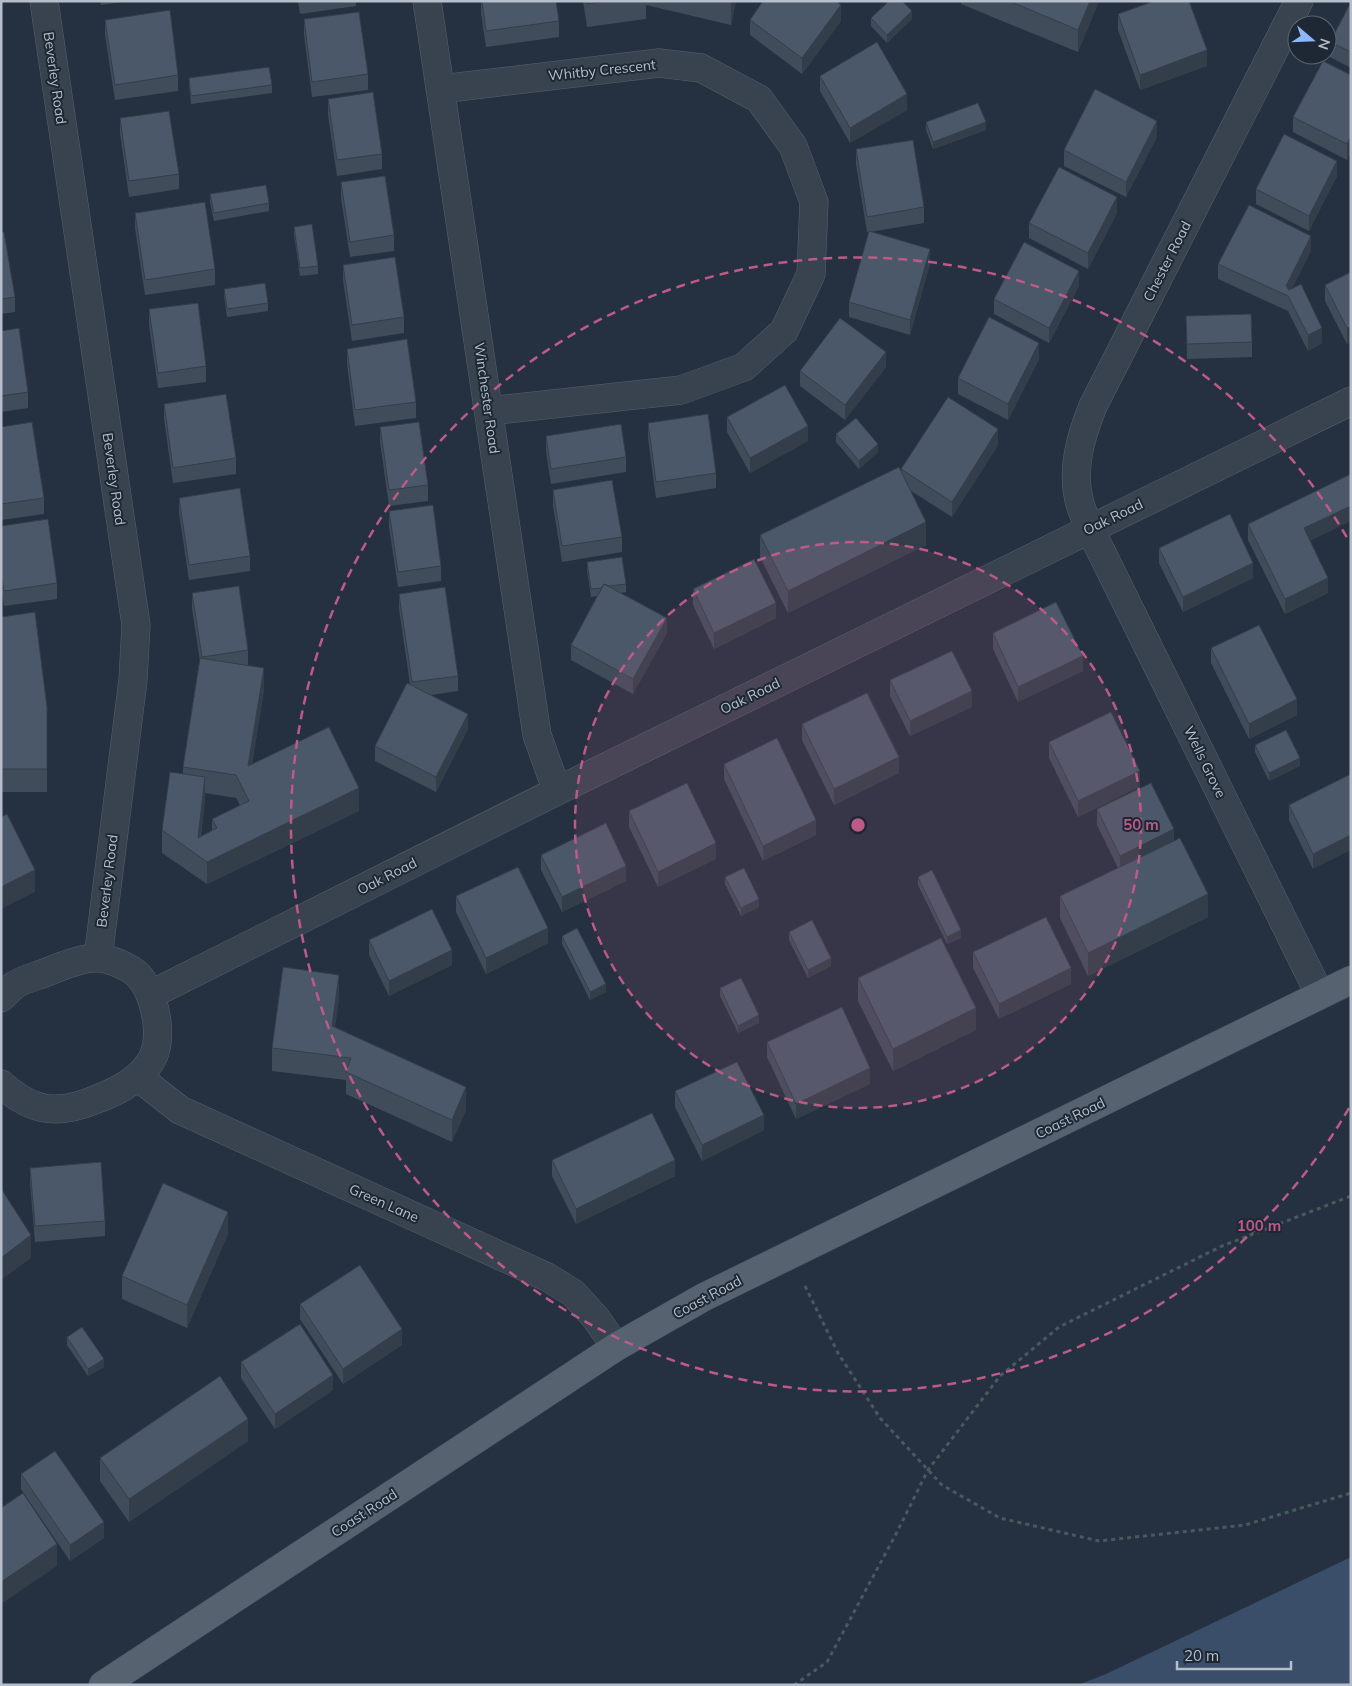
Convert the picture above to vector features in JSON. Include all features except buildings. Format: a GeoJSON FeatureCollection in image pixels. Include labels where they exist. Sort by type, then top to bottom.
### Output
{"type":"FeatureCollection","features":[{"type":"Feature","properties":{"kind":"main road","name":"Coast Road"},"geometry":{"type":"LineString","coordinates":[[103,1685],[616,1347],[704,1298],[1351,980]]}},
{"type":"Feature","properties":{"kind":"street","name":"Beverley Road"},"geometry":{"type":"LineString","coordinates":[[44,1],[136,625],[133,680],[98,958]]}},
{"type":"Feature","properties":{"kind":"street","name":"Winchester Road"},"geometry":{"type":"LineString","coordinates":[[427,1],[537,735],[557,791]]}},
{"type":"Feature","properties":{"kind":"street","name":"Chester Road"},"geometry":{"type":"LineString","coordinates":[[1090,528],[1081,507],[1076,483],[1077,462],[1082,433],[1093,406],[1299,1]]}},
{"type":"Feature","properties":{"kind":"street","name":"Whitby Crescent"},"geometry":{"type":"LineString","coordinates":[[441,89],[658,63],[701,68],[759,99],[793,146],[814,202],[811,274],[784,331],[744,367],[681,390],[489,411]]}},
{"type":"Feature","properties":{"kind":"street","name":"Oak Road"},"geometry":{"type":"LineString","coordinates":[[150,995],[557,791],[1351,401]]}},
{"type":"Feature","properties":{"kind":"street","name":"Wells Grove"},"geometry":{"type":"LineString","coordinates":[[1090,528],[1320,995]]}},
{"type":"Feature","properties":{"kind":"street"},"geometry":{"type":"LineString","coordinates":[[1,998],[15,985],[64,964],[98,958],[123,965],[138,975],[150,995],[156,1012],[157,1042],[150,1063],[138,1077],[115,1092],[77,1107],[49,1109],[6,1099]]}},
{"type":"Feature","properties":{"kind":"street","name":"Green Lane"},"geometry":{"type":"LineString","coordinates":[[138,1077],[180,1110],[547,1277],[574,1293],[595,1317],[616,1347]]}},
{"type":"Feature","properties":{"kind":"path"},"geometry":{"type":"LineString","coordinates":[[794,1685],[827,1662],[928,1470],[1000,1376],[1059,1327],[1222,1246],[1351,1196]]}},
{"type":"Feature","properties":{"kind":"path"},"geometry":{"type":"LineString","coordinates":[[801,1279],[838,1353],[880,1418],[942,1485],[1000,1518],[1099,1541],[1245,1525],[1351,1493]]}},
{"type":"Feature","properties":{"kind":"water"},"geometry":{"type":"Polygon","coordinates":[[[1351,1557],[1351,1685],[1078,1685],[1106,1674],[1351,1557]]]}}]}
